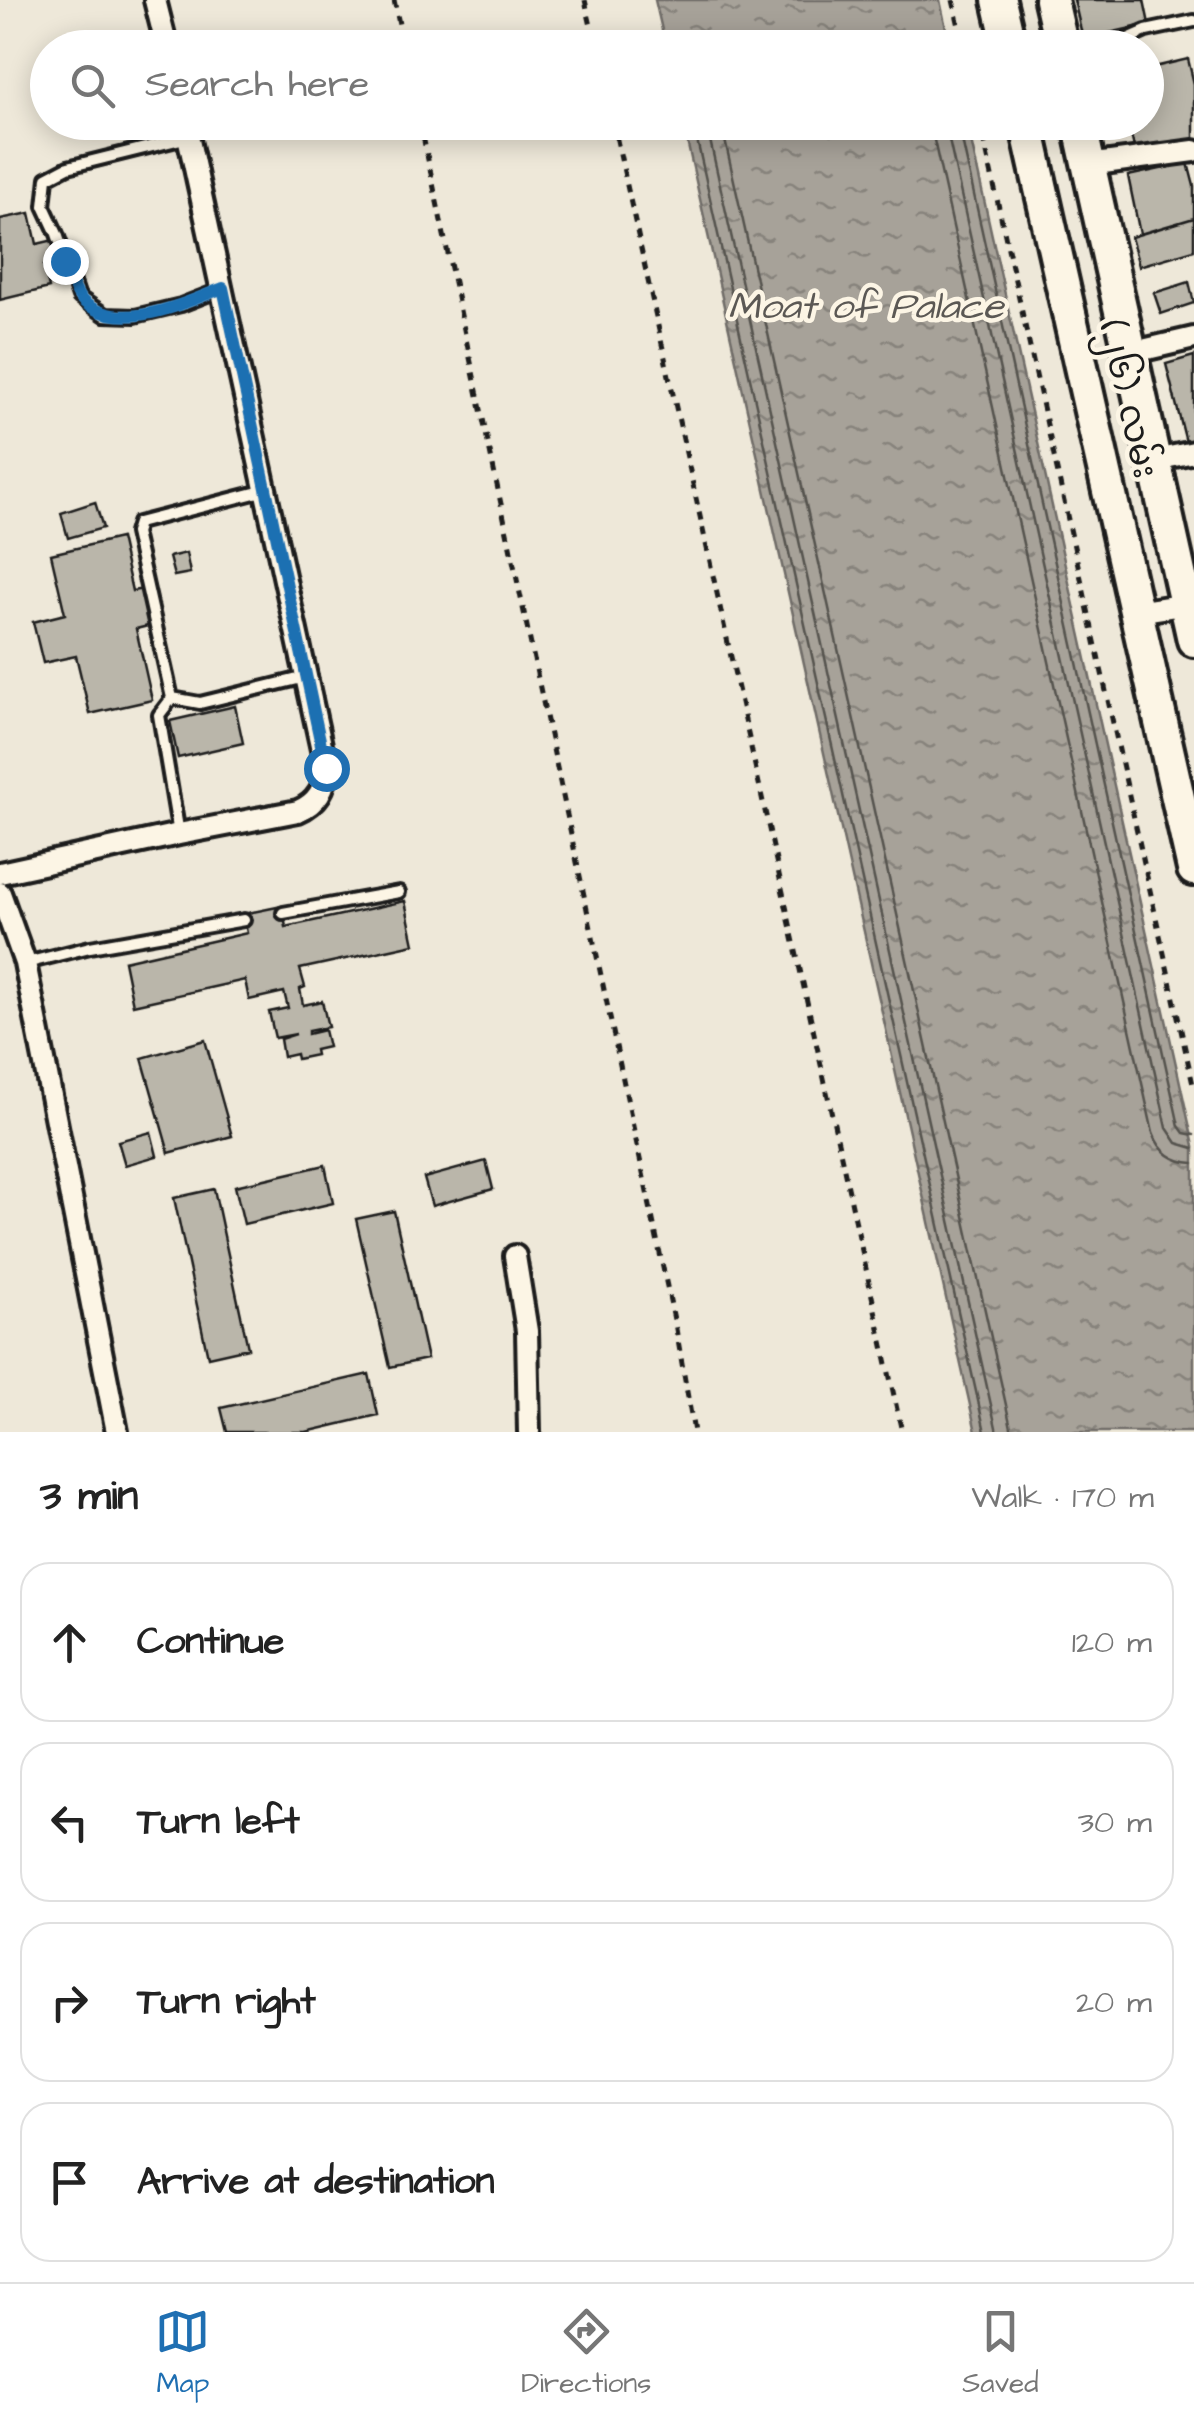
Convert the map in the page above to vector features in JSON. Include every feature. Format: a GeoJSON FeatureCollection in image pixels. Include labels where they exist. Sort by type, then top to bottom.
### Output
{"type":"FeatureCollection","features":[{"type":"Feature","properties":{"kind":"main road"},"geometry":{"type":"LineString","coordinates":[[999,0],[1006,30]]}},
{"type":"Feature","properties":{"kind":"main road"},"geometry":{"type":"LineString","coordinates":[[1051,0],[1058,30]]}},
{"type":"Feature","properties":{"kind":"main road","name":"(၂၆) လမ်း"},"geometry":{"type":"LineString","coordinates":[[1030,140],[1194,869]]}},
{"type":"Feature","properties":{"kind":"main road","name":"(၂၆) လမ်း"},"geometry":{"type":"LineString","coordinates":[[1083,140],[1190,604],[1194,640]]}},
{"type":"Feature","properties":{"kind":"street"},"geometry":{"type":"LineString","coordinates":[[156,0],[163,30]]}},
{"type":"Feature","properties":{"kind":"street"},"geometry":{"type":"LineString","coordinates":[[0,873],[298,811],[314,802],[326,780],[189,140]]}},
{"type":"Feature","properties":{"kind":"street"},"geometry":{"type":"LineString","coordinates":[[1088,165],[1194,150]]}},
{"type":"Feature","properties":{"kind":"street"},"geometry":{"type":"LineString","coordinates":[[1130,353],[1194,338]]}},
{"type":"Feature","properties":{"kind":"street"},"geometry":{"type":"LineString","coordinates":[[1155,460],[1194,452]]}},
{"type":"Feature","properties":{"kind":"street"},"geometry":{"type":"LineString","coordinates":[[1136,612],[1190,604]]}},
{"type":"Feature","properties":{"kind":"street"},"geometry":{"type":"LineString","coordinates":[[0,893],[25,963],[118,1432]]}},
{"type":"Feature","properties":{"kind":"street"},"geometry":{"type":"LineString","coordinates":[[515,1256],[527,1331],[529,1432]]}},
{"type":"Feature","properties":{"kind":"lane"},"geometry":{"type":"LineString","coordinates":[[1155,30],[1194,21]]}},
{"type":"Feature","properties":{"kind":"lane"},"geometry":{"type":"LineString","coordinates":[[155,140],[68,167],[47,178],[44,206],[58,234],[78,296],[104,315],[135,316],[180,305],[223,288]]}},
{"type":"Feature","properties":{"kind":"lane"},"geometry":{"type":"LineString","coordinates":[[172,698],[135,533],[138,523],[266,490]]}},
{"type":"Feature","properties":{"kind":"lane"},"geometry":{"type":"LineString","coordinates":[[172,698],[200,703],[306,677]]}},
{"type":"Feature","properties":{"kind":"lane"},"geometry":{"type":"LineString","coordinates":[[172,698],[159,715],[180,834]]}},
{"type":"Feature","properties":{"kind":"lane"},"geometry":{"type":"LineString","coordinates":[[283,913],[399,892]]}},
{"type":"Feature","properties":{"kind":"lane"},"geometry":{"type":"LineString","coordinates":[[25,963],[90,947],[244,920]]}},
{"type":"Feature","properties":{"kind":"path"},"geometry":{"type":"LineString","coordinates":[[394,0],[400,30]]}},
{"type":"Feature","properties":{"kind":"path"},"geometry":{"type":"LineString","coordinates":[[585,0],[592,30]]}},
{"type":"Feature","properties":{"kind":"path"},"geometry":{"type":"LineString","coordinates":[[953,0],[960,30]]}},
{"type":"Feature","properties":{"kind":"path"},"geometry":{"type":"LineString","coordinates":[[424,140],[672,1310],[694,1432]]}},
{"type":"Feature","properties":{"kind":"path"},"geometry":{"type":"LineString","coordinates":[[617,140],[902,1432]]}},
{"type":"Feature","properties":{"kind":"path"},"geometry":{"type":"LineString","coordinates":[[984,140],[1194,1089]]}},
{"type":"Feature","properties":{"kind":"water"},"geometry":{"type":"Polygon","coordinates":[[[655,0],[940,0],[946,30],[662,30],[655,0]]]}},
{"type":"Feature","properties":{"kind":"water","name":"Moat of Palace"},"geometry":{"type":"Polygon","coordinates":[[[687,140],[971,140],[1194,1146],[1194,1432],[976,1432],[687,140]]]}},
{"type":"Feature","properties":{"kind":"building"},"geometry":{"type":"Polygon","coordinates":[[[1074,0],[1144,0],[1149,24],[1123,30],[1081,30],[1074,0]]]}},
{"type":"Feature","properties":{"kind":"building"},"geometry":{"type":"Polygon","coordinates":[[[1188,59],[1194,84],[1194,142],[1136,156],[1132,140],[1164,140],[1164,65],[1188,59]]]}},
{"type":"Feature","properties":{"kind":"building"},"geometry":{"type":"Polygon","coordinates":[[[1188,163],[1194,186],[1194,218],[1140,234],[1128,176],[1188,163]]]}},
{"type":"Feature","properties":{"kind":"building"},"geometry":{"type":"Polygon","coordinates":[[[30,213],[37,244],[54,240],[59,262],[44,266],[49,288],[0,300],[0,219],[30,213]]]}},
{"type":"Feature","properties":{"kind":"building"},"geometry":{"type":"Polygon","coordinates":[[[1194,218],[1194,250],[1139,266],[1131,237],[1194,218]]]}},
{"type":"Feature","properties":{"kind":"building"},"geometry":{"type":"Polygon","coordinates":[[[1189,282],[1194,303],[1161,314],[1154,293],[1189,282]]]}},
{"type":"Feature","properties":{"kind":"building"},"geometry":{"type":"Polygon","coordinates":[[[1194,356],[1194,444],[1187,446],[1166,364],[1194,356]]]}},
{"type":"Feature","properties":{"kind":"building"},"geometry":{"type":"Polygon","coordinates":[[[95,502],[103,528],[68,538],[61,513],[95,502]]]}},
{"type":"Feature","properties":{"kind":"building"},"geometry":{"type":"Polygon","coordinates":[[[120,538],[132,591],[144,589],[152,625],[136,629],[152,700],[90,714],[76,656],[43,663],[33,622],[65,614],[51,554],[120,538]]]}},
{"type":"Feature","properties":{"kind":"building"},"geometry":{"type":"Polygon","coordinates":[[[186,553],[190,573],[174,576],[169,557],[186,553]]]}},
{"type":"Feature","properties":{"kind":"building"},"geometry":{"type":"Polygon","coordinates":[[[235,706],[243,743],[178,758],[170,721],[235,706]]]}},
{"type":"Feature","properties":{"kind":"building"},"geometry":{"type":"Polygon","coordinates":[[[405,901],[414,944],[300,969],[305,987],[300,989],[303,1005],[322,1001],[328,1027],[308,1031],[324,1030],[328,1047],[315,1050],[316,1055],[283,1057],[280,1039],[296,1034],[275,1038],[269,1012],[288,1008],[284,992],[249,1000],[245,980],[133,1005],[124,961],[247,933],[243,914],[282,906],[286,927],[405,901]]]}},
{"type":"Feature","properties":{"kind":"building"},"geometry":{"type":"Polygon","coordinates":[[[205,1040],[232,1136],[169,1153],[142,1058],[205,1040]]]}},
{"type":"Feature","properties":{"kind":"building"},"geometry":{"type":"Polygon","coordinates":[[[151,1132],[157,1156],[125,1165],[118,1141],[151,1132]]]}},
{"type":"Feature","properties":{"kind":"building"},"geometry":{"type":"Polygon","coordinates":[[[486,1161],[493,1189],[432,1206],[424,1178],[486,1161]]]}},
{"type":"Feature","properties":{"kind":"building"},"geometry":{"type":"Polygon","coordinates":[[[325,1165],[333,1203],[244,1224],[235,1186],[325,1165]]]}},
{"type":"Feature","properties":{"kind":"building"},"geometry":{"type":"Polygon","coordinates":[[[214,1189],[248,1348],[208,1357],[174,1198],[214,1189]]]}},
{"type":"Feature","properties":{"kind":"building"},"geometry":{"type":"Polygon","coordinates":[[[394,1211],[427,1359],[390,1367],[356,1219],[394,1211]]]}},
{"type":"Feature","properties":{"kind":"building"},"geometry":{"type":"Polygon","coordinates":[[[369,1374],[378,1415],[306,1432],[227,1432],[221,1408],[369,1374]]]}},
{"type":"Feature","properties":{"kind":"route"},"geometry":{"type":"LineString","coordinates":[[65,261],[78,296],[104,315],[135,316],[180,305],[223,288],[326,768]]}}]}
